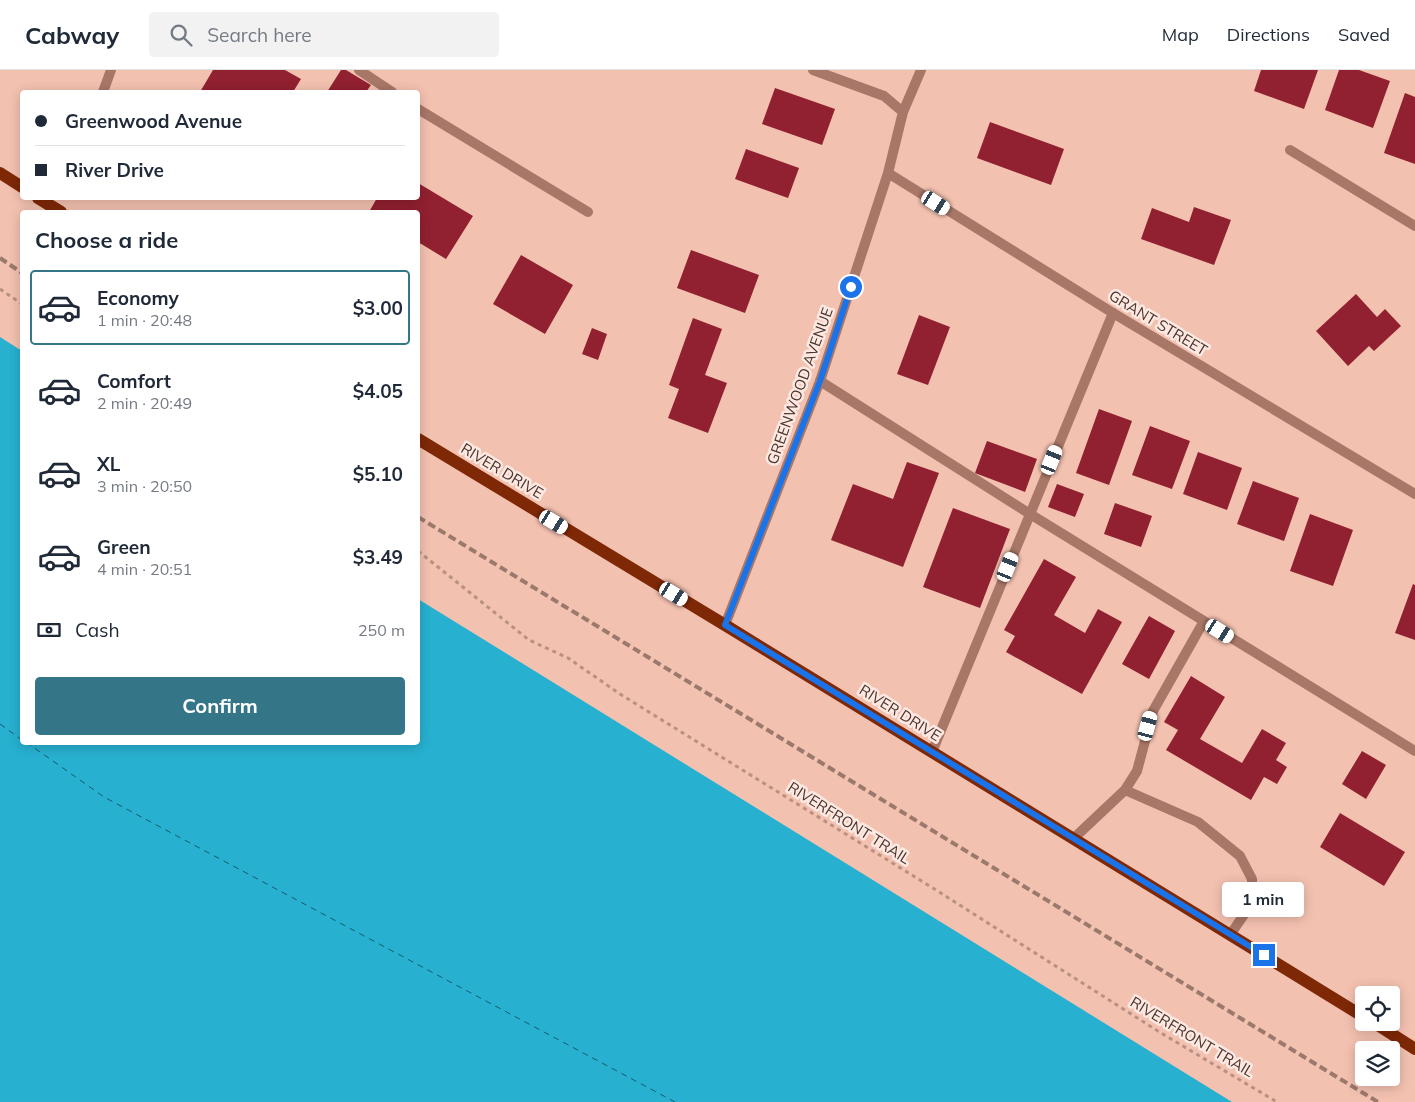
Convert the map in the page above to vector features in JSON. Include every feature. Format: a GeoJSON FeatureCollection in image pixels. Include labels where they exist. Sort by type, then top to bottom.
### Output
{"type":"FeatureCollection","features":[{"type":"Feature","properties":{"kind":"main road"},"geometry":{"type":"LineString","coordinates":[[0,173],[20,186]]}},
{"type":"Feature","properties":{"kind":"main road"},"geometry":{"type":"LineString","coordinates":[[45,200],[59,210]]}},
{"type":"Feature","properties":{"kind":"main road","name":"RIVER DRIVE"},"geometry":{"type":"LineString","coordinates":[[420,440],[1355,1011]]}},
{"type":"Feature","properties":{"kind":"main road"},"geometry":{"type":"LineString","coordinates":[[1386,1031],[1415,1049]]}},
{"type":"Feature","properties":{"kind":"street"},"geometry":{"type":"LineString","coordinates":[[104,90],[111,70]]}},
{"type":"Feature","properties":{"kind":"street"},"geometry":{"type":"LineString","coordinates":[[360,70],[389,90]]}},
{"type":"Feature","properties":{"kind":"street"},"geometry":{"type":"LineString","coordinates":[[813,70],[884,96],[903,112]]}},
{"type":"Feature","properties":{"kind":"street","name":"GREENWOOD AVENUE"},"geometry":{"type":"LineString","coordinates":[[725,625],[820,381],[888,174],[903,112],[921,70]]}},
{"type":"Feature","properties":{"kind":"street"},"geometry":{"type":"LineString","coordinates":[[420,110],[588,212]]}},
{"type":"Feature","properties":{"kind":"street"},"geometry":{"type":"LineString","coordinates":[[1290,150],[1415,226]]}},
{"type":"Feature","properties":{"kind":"street","name":"GRANT STREET"},"geometry":{"type":"LineString","coordinates":[[888,174],[1113,313],[1415,494]]}},
{"type":"Feature","properties":{"kind":"street"},"geometry":{"type":"LineString","coordinates":[[932,752],[1113,313]]}},
{"type":"Feature","properties":{"kind":"street"},"geometry":{"type":"LineString","coordinates":[[820,381],[1030,514],[1415,751]]}},
{"type":"Feature","properties":{"kind":"street"},"geometry":{"type":"LineString","coordinates":[[1073,838],[1125,790],[1136,770],[1152,711],[1204,621]]}},
{"type":"Feature","properties":{"kind":"street"},"geometry":{"type":"LineString","coordinates":[[1125,790],[1198,822],[1240,856],[1252,879],[1252,903],[1230,935]]}},
{"type":"Feature","properties":{"kind":"path"},"geometry":{"type":"LineString","coordinates":[[0,289],[20,303]]}},
{"type":"Feature","properties":{"kind":"path","name":"RIVERFRONT TRAIL"},"geometry":{"type":"LineString","coordinates":[[420,553],[529,640],[568,658],[620,694],[1161,1033],[1277,1102]]}},
{"type":"Feature","properties":{"kind":"water"},"geometry":{"type":"Polygon","coordinates":[[[0,337],[20,350],[20,745],[420,745],[420,600],[1232,1102],[0,1102],[0,337]]]}},
{"type":"Feature","properties":{"kind":"building"},"geometry":{"type":"Polygon","coordinates":[[[213,70],[285,70],[301,79],[294,90],[201,90],[213,70]]]}},
{"type":"Feature","properties":{"kind":"building"},"geometry":{"type":"Polygon","coordinates":[[[341,70],[346,70],[371,85],[367,90],[328,90],[341,70]]]}},
{"type":"Feature","properties":{"kind":"building"},"geometry":{"type":"Polygon","coordinates":[[[1261,70],[1318,70],[1304,109],[1254,91],[1261,70]]]}},
{"type":"Feature","properties":{"kind":"building"},"geometry":{"type":"Polygon","coordinates":[[[1339,70],[1359,70],[1390,81],[1373,128],[1325,110],[1339,70]]]}},
{"type":"Feature","properties":{"kind":"building"},"geometry":{"type":"Polygon","coordinates":[[[775,88],[835,109],[822,145],[762,124],[775,88]]]}},
{"type":"Feature","properties":{"kind":"building"},"geometry":{"type":"Polygon","coordinates":[[[1405,93],[1415,97],[1415,164],[1384,153],[1405,93]]]}},
{"type":"Feature","properties":{"kind":"building"},"geometry":{"type":"Polygon","coordinates":[[[990,122],[1064,149],[1051,185],[977,158],[990,122]]]}},
{"type":"Feature","properties":{"kind":"building"},"geometry":{"type":"Polygon","coordinates":[[[746,149],[799,168],[788,198],[735,179],[746,149]]]}},
{"type":"Feature","properties":{"kind":"building"},"geometry":{"type":"Polygon","coordinates":[[[420,184],[473,216],[446,259],[420,243],[420,210],[370,210],[376,200],[420,200],[420,184]]]}},
{"type":"Feature","properties":{"kind":"building"},"geometry":{"type":"Polygon","coordinates":[[[1194,207],[1231,220],[1214,265],[1141,239],[1152,208],[1189,222],[1194,207]]]}},
{"type":"Feature","properties":{"kind":"building"},"geometry":{"type":"Polygon","coordinates":[[[691,250],[759,275],[745,313],[677,288],[691,250]]]}},
{"type":"Feature","properties":{"kind":"building"},"geometry":{"type":"Polygon","coordinates":[[[521,255],[573,285],[545,334],[493,304],[521,255]]]}},
{"type":"Feature","properties":{"kind":"building"},"geometry":{"type":"Polygon","coordinates":[[[1356,294],[1377,317],[1385,309],[1401,326],[1374,351],[1369,346],[1348,366],[1316,331],[1356,294]]]}},
{"type":"Feature","properties":{"kind":"building"},"geometry":{"type":"Polygon","coordinates":[[[919,315],[950,327],[928,385],[897,374],[919,315]]]}},
{"type":"Feature","properties":{"kind":"building"},"geometry":{"type":"Polygon","coordinates":[[[693,318],[722,329],[705,375],[727,383],[708,433],[668,418],[679,389],[669,385],[693,318]]]}},
{"type":"Feature","properties":{"kind":"building"},"geometry":{"type":"Polygon","coordinates":[[[592,328],[607,334],[598,360],[582,354],[592,328]]]}},
{"type":"Feature","properties":{"kind":"building"},"geometry":{"type":"Polygon","coordinates":[[[1099,409],[1132,421],[1109,485],[1076,473],[1099,409]]]}},
{"type":"Feature","properties":{"kind":"building"},"geometry":{"type":"Polygon","coordinates":[[[1150,426],[1190,441],[1172,489],[1132,475],[1150,426]]]}},
{"type":"Feature","properties":{"kind":"building"},"geometry":{"type":"Polygon","coordinates":[[[987,441],[1037,459],[1025,492],[975,473],[987,441]]]}},
{"type":"Feature","properties":{"kind":"building"},"geometry":{"type":"Polygon","coordinates":[[[1198,452],[1242,468],[1227,510],[1183,494],[1198,452]]]}},
{"type":"Feature","properties":{"kind":"building"},"geometry":{"type":"Polygon","coordinates":[[[907,462],[939,473],[903,567],[831,540],[853,484],[893,499],[907,462]]]}},
{"type":"Feature","properties":{"kind":"building"},"geometry":{"type":"Polygon","coordinates":[[[1253,481],[1299,498],[1284,541],[1237,524],[1253,481]]]}},
{"type":"Feature","properties":{"kind":"building"},"geometry":{"type":"Polygon","coordinates":[[[1057,484],[1084,494],[1075,517],[1048,507],[1057,484]]]}},
{"type":"Feature","properties":{"kind":"building"},"geometry":{"type":"Polygon","coordinates":[[[1115,503],[1152,516],[1141,547],[1104,534],[1115,503]]]}},
{"type":"Feature","properties":{"kind":"building"},"geometry":{"type":"Polygon","coordinates":[[[953,508],[1010,529],[980,608],[923,587],[953,508]]]}},
{"type":"Feature","properties":{"kind":"building"},"geometry":{"type":"Polygon","coordinates":[[[1310,514],[1353,530],[1333,586],[1290,571],[1310,514]]]}},
{"type":"Feature","properties":{"kind":"building"},"geometry":{"type":"Polygon","coordinates":[[[1044,559],[1076,577],[1054,615],[1085,633],[1098,609],[1122,622],[1082,694],[1006,652],[1015,636],[1004,630],[1044,559]]]}},
{"type":"Feature","properties":{"kind":"building"},"geometry":{"type":"Polygon","coordinates":[[[1413,584],[1415,585],[1415,640],[1395,633],[1413,584]]]}},
{"type":"Feature","properties":{"kind":"building"},"geometry":{"type":"Polygon","coordinates":[[[1149,616],[1175,631],[1149,679],[1122,664],[1149,616]]]}},
{"type":"Feature","properties":{"kind":"building"},"geometry":{"type":"Polygon","coordinates":[[[1191,676],[1225,697],[1200,739],[1242,763],[1262,729],[1286,743],[1276,760],[1287,767],[1277,784],[1264,777],[1251,800],[1166,750],[1178,730],[1164,722],[1191,676]]]}},
{"type":"Feature","properties":{"kind":"building"},"geometry":{"type":"Polygon","coordinates":[[[1362,751],[1386,765],[1366,799],[1342,784],[1362,751]]]}},
{"type":"Feature","properties":{"kind":"building"},"geometry":{"type":"Polygon","coordinates":[[[1340,813],[1405,852],[1384,886],[1320,847],[1340,813]]]}},
{"type":"Feature","properties":{"kind":"ferry route"},"geometry":{"type":"LineString","coordinates":[[0,724],[20,739]]}},
{"type":"Feature","properties":{"kind":"ferry route"},"geometry":{"type":"LineString","coordinates":[[30,745],[104,797],[675,1102]]}},
{"type":"Feature","properties":{"kind":"railway"},"geometry":{"type":"LineString","coordinates":[[0,258],[20,272]]}},
{"type":"Feature","properties":{"kind":"railway"},"geometry":{"type":"LineString","coordinates":[[420,518],[1378,1102]]}},
{"type":"Feature","properties":{"kind":"route"},"geometry":{"type":"LineString","coordinates":[[851,287],[820,381],[725,625],[1264,955]]}}]}
